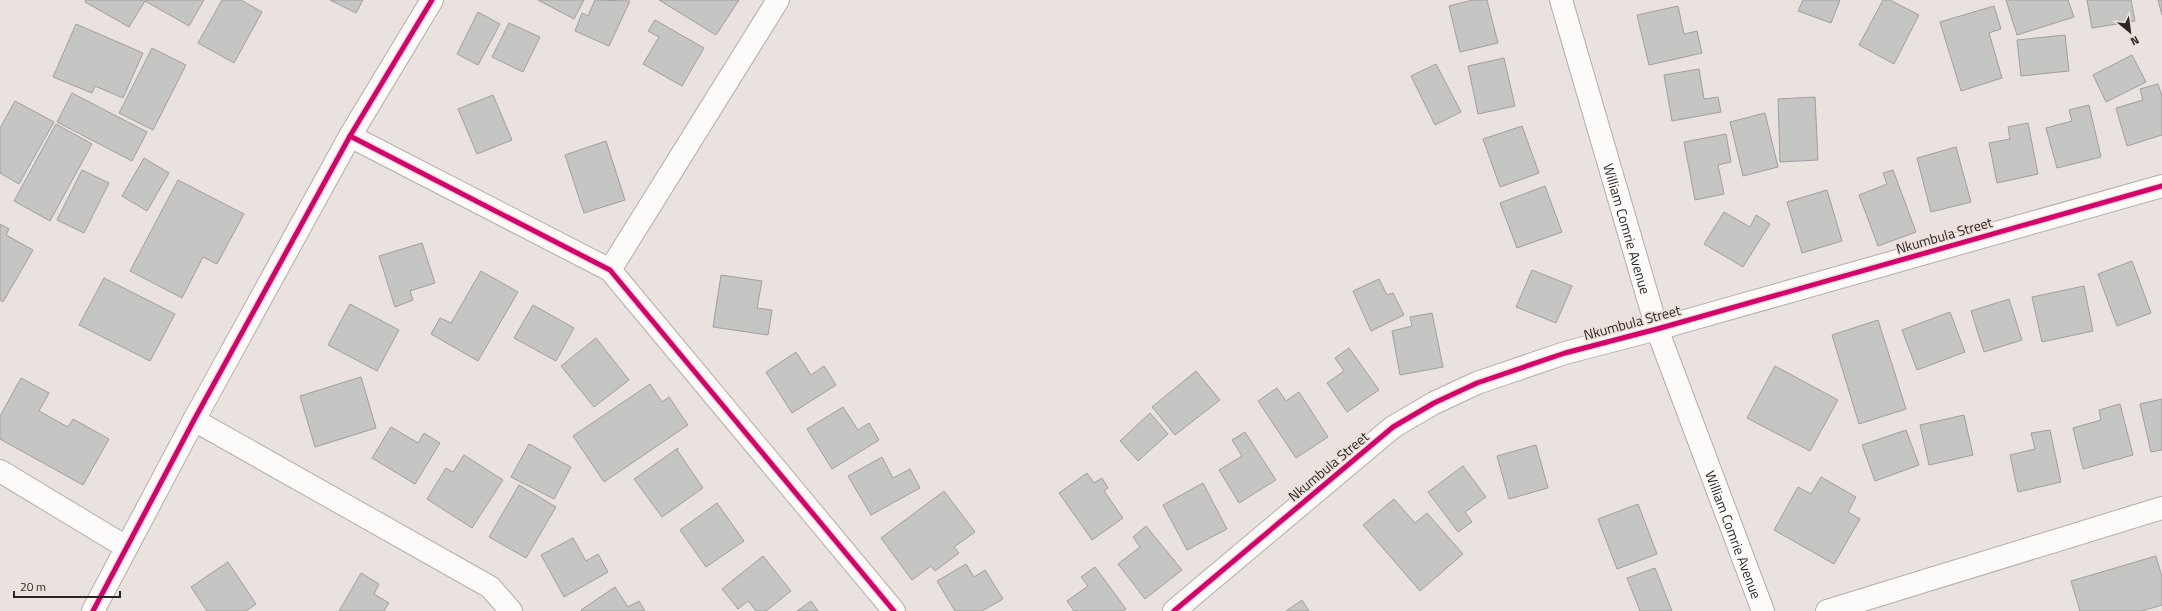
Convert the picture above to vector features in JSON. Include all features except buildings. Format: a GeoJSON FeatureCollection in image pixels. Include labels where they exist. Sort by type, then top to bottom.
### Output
{"type":"FeatureCollection","features":[{"type":"Feature","properties":{"kind":"street"},"geometry":{"type":"LineString","coordinates":[[93,611],[194,420],[350,136],[432,0]]}},
{"type":"Feature","properties":{"kind":"street"},"geometry":{"type":"LineString","coordinates":[[610,270],[778,0]]}},
{"type":"Feature","properties":{"kind":"street","name":"William Comrie Avenue"},"geometry":{"type":"LineString","coordinates":[[1561,0],[1657,329],[1763,611]]}},
{"type":"Feature","properties":{"kind":"street"},"geometry":{"type":"LineString","coordinates":[[350,136],[610,270],[894,611]]}},
{"type":"Feature","properties":{"kind":"street","name":"Nkumbula Street"},"geometry":{"type":"LineString","coordinates":[[1174,611],[1393,427],[1434,403],[1477,383],[1565,353],[1657,329],[2162,186]]}},
{"type":"Feature","properties":{"kind":"street"},"geometry":{"type":"LineString","coordinates":[[194,420],[490,587],[511,611]]}},
{"type":"Feature","properties":{"kind":"street"},"geometry":{"type":"LineString","coordinates":[[0,471],[126,547]]}},
{"type":"Feature","properties":{"kind":"street"},"geometry":{"type":"LineString","coordinates":[[1827,611],[2162,508]]}},
{"type":"Feature","properties":{"kind":"cycle path"},"geometry":{"type":"LineString","coordinates":[[93,611],[194,420],[350,136],[432,0]]}},
{"type":"Feature","properties":{"kind":"cycle path"},"geometry":{"type":"LineString","coordinates":[[350,136],[610,270],[894,611]]}},
{"type":"Feature","properties":{"kind":"cycle path"},"geometry":{"type":"LineString","coordinates":[[1174,611],[1393,427],[1434,403],[1477,383],[1565,353],[1657,329],[2162,186]]}}]}
